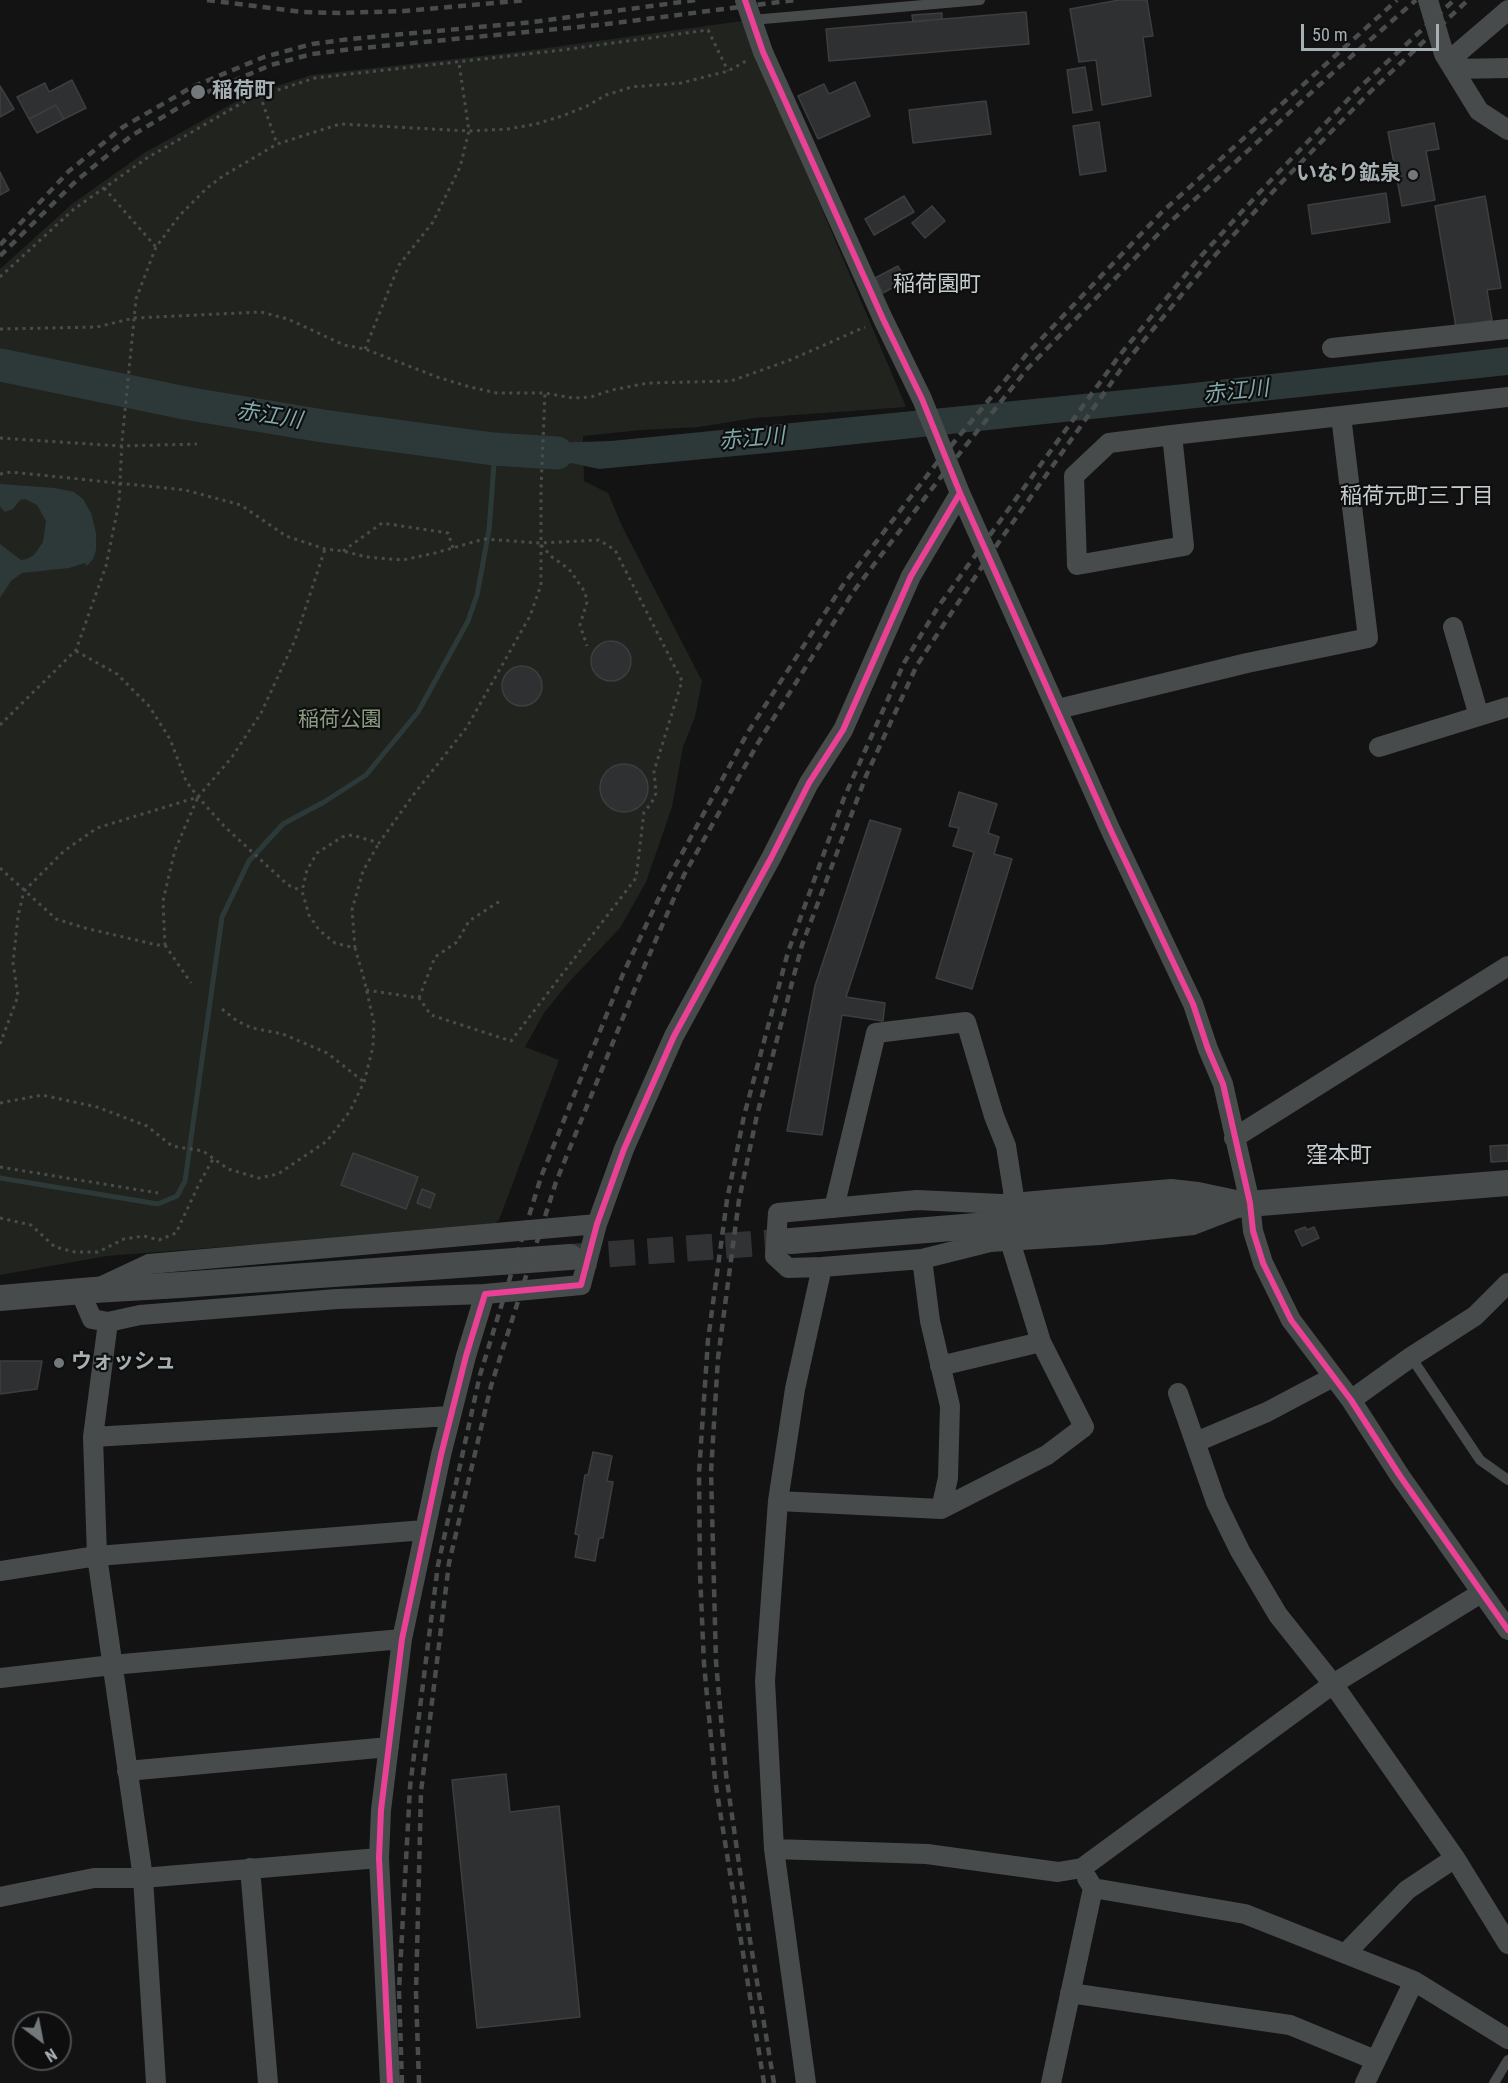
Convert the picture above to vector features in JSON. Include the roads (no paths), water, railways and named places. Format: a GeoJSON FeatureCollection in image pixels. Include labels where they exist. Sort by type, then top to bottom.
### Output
{"type":"FeatureCollection","features":[{"type":"Feature","properties":{"kind":"street"},"geometry":{"type":"LineString","coordinates":[[745,0],[763,52],[883,319],[922,399],[960,493],[1111,831],[1193,1004],[1223,1084],[1250,1203],[1253,1231],[1263,1263],[1291,1320],[1351,1400],[1400,1476],[1508,1630]]}},
{"type":"Feature","properties":{"kind":"street"},"geometry":{"type":"LineString","coordinates":[[1428,0],[1444,54],[1479,111],[1508,130]]}},
{"type":"Feature","properties":{"kind":"street"},"geometry":{"type":"LineString","coordinates":[[1454,69],[1459,52],[1508,10]]}},
{"type":"Feature","properties":{"kind":"street"},"geometry":{"type":"LineString","coordinates":[[1454,69],[1508,68]]}},
{"type":"Feature","properties":{"kind":"street"},"geometry":{"type":"LineString","coordinates":[[1332,348],[1508,329]]}},
{"type":"Feature","properties":{"kind":"street"},"geometry":{"type":"LineString","coordinates":[[1172,435],[1184,546],[1077,565],[1074,476],[1109,443],[1172,435],[1508,397]]}},
{"type":"Feature","properties":{"kind":"street"},"geometry":{"type":"LineString","coordinates":[[1058,709],[1247,663],[1368,638],[1341,416]]}},
{"type":"Feature","properties":{"kind":"street"},"geometry":{"type":"LineString","coordinates":[[87,1291],[93,1319],[108,1323],[140,1315],[337,1299],[485,1294],[581,1286],[597,1224],[624,1149],[674,1036],[809,783],[843,730],[911,576],[960,493]]}},
{"type":"Feature","properties":{"kind":"street"},"geometry":{"type":"LineString","coordinates":[[1453,627],[1479,716]]}},
{"type":"Feature","properties":{"kind":"street"},"geometry":{"type":"LineString","coordinates":[[1379,747],[1508,707]]}},
{"type":"Feature","properties":{"kind":"street"},"geometry":{"type":"LineString","coordinates":[[1234,1138],[1508,966]]}},
{"type":"Feature","properties":{"kind":"street"},"geometry":{"type":"LineString","coordinates":[[834,1208],[876,1033],[966,1022],[994,1116],[1006,1146],[1015,1203]]}},
{"type":"Feature","properties":{"kind":"street"},"geometry":{"type":"LineString","coordinates":[[791,1241],[1508,1183]]}},
{"type":"Feature","properties":{"kind":"street"},"geometry":{"type":"LineString","coordinates":[[1171,1189],[1250,1203],[1193,1225],[1112,1234],[990,1242],[922,1259],[788,1268],[775,1256],[778,1213],[917,1200],[1001,1204],[1171,1189]]}},
{"type":"Feature","properties":{"kind":"street"},"geometry":{"type":"LineString","coordinates":[[87,1291],[149,1264],[597,1224]]}},
{"type":"Feature","properties":{"kind":"street"},"geometry":{"type":"LineString","coordinates":[[778,1501],[941,1509],[1047,1455],[1084,1427],[1041,1342],[1010,1241]]}},
{"type":"Feature","properties":{"kind":"street"},"geometry":{"type":"LineString","coordinates":[[0,1298],[570,1257]]}},
{"type":"Feature","properties":{"kind":"street"},"geometry":{"type":"LineString","coordinates":[[922,1259],[930,1321],[950,1406],[948,1478],[941,1509]]}},
{"type":"Feature","properties":{"kind":"street"},"geometry":{"type":"LineString","coordinates":[[806,2083],[774,1849],[765,1681],[778,1501],[795,1389],[822,1267]]}},
{"type":"Feature","properties":{"kind":"street"},"geometry":{"type":"LineString","coordinates":[[1351,1400],[1411,1357],[1475,1316],[1508,1283]]}},
{"type":"Feature","properties":{"kind":"street"},"geometry":{"type":"LineString","coordinates":[[390,2083],[379,1857],[381,1809],[402,1639],[451,1416],[485,1294]]}},
{"type":"Feature","properties":{"kind":"street"},"geometry":{"type":"LineString","coordinates":[[108,1323],[93,1437],[97,1556],[143,1878],[156,2083]]}},
{"type":"Feature","properties":{"kind":"street"},"geometry":{"type":"LineString","coordinates":[[940,1366],[1041,1342]]}},
{"type":"Feature","properties":{"kind":"street"},"geometry":{"type":"LineString","coordinates":[[1196,1442],[1267,1412],[1333,1377]]}},
{"type":"Feature","properties":{"kind":"street"},"geometry":{"type":"LineString","coordinates":[[1178,1393],[1216,1502],[1240,1551],[1278,1615],[1333,1684],[1455,1858],[1508,1944]]}},
{"type":"Feature","properties":{"kind":"street"},"geometry":{"type":"LineString","coordinates":[[93,1437],[451,1416]]}},
{"type":"Feature","properties":{"kind":"street"},"geometry":{"type":"LineString","coordinates":[[0,1570],[97,1556],[425,1530]]}},
{"type":"Feature","properties":{"kind":"street"},"geometry":{"type":"LineString","coordinates":[[774,1849],[927,1854],[1058,1872],[1082,1868],[1333,1684],[1481,1593]]}},
{"type":"Feature","properties":{"kind":"street"},"geometry":{"type":"LineString","coordinates":[[0,1678],[112,1665],[402,1639]]}},
{"type":"Feature","properties":{"kind":"street"},"geometry":{"type":"LineString","coordinates":[[128,1772],[389,1747]]}},
{"type":"Feature","properties":{"kind":"street"},"geometry":{"type":"LineString","coordinates":[[0,1897],[94,1878],[143,1878],[379,1857]]}},
{"type":"Feature","properties":{"kind":"street"},"geometry":{"type":"LineString","coordinates":[[1346,1953],[1407,1890],[1455,1858]]}},
{"type":"Feature","properties":{"kind":"street"},"geometry":{"type":"LineString","coordinates":[[250,1868],[268,2083]]}},
{"type":"Feature","properties":{"kind":"street"},"geometry":{"type":"LineString","coordinates":[[1051,2083],[1093,1888],[1082,1868]]}},
{"type":"Feature","properties":{"kind":"street"},"geometry":{"type":"LineString","coordinates":[[1093,1888],[1245,1914],[1414,1981],[1508,2039]]}},
{"type":"Feature","properties":{"kind":"street"},"geometry":{"type":"LineString","coordinates":[[1365,2083],[1414,1981]]}},
{"type":"Feature","properties":{"kind":"street"},"geometry":{"type":"LineString","coordinates":[[1070,1993],[1290,2025],[1375,2060]]}},
{"type":"Feature","properties":{"kind":"lane"},"geometry":{"type":"LineString","coordinates":[[752,20],[980,0]]}},
{"type":"Feature","properties":{"kind":"lane"},"geometry":{"type":"LineString","coordinates":[[1411,1357],[1480,1461],[1508,1480]]}},
{"type":"Feature","properties":{"kind":"lane"},"geometry":{"type":"LineString","coordinates":[[1494,2083],[1508,2060]]}},
{"type":"Feature","properties":{"kind":"water"},"geometry":{"type":"Polygon","coordinates":[[[1508,347],[1508,375],[809,449],[599,469],[487,445],[611,441],[1184,384],[1508,347]]]}},
{"type":"Feature","properties":{"kind":"water"},"geometry":{"type":"Polygon","coordinates":[[[0,484],[55,488],[74,492],[83,499],[91,513],[96,533],[96,550],[87,566],[85,563],[69,568],[22,573],[11,581],[0,598],[0,544],[21,560],[27,559],[34,555],[43,542],[46,521],[37,505],[25,499],[20,500],[13,509],[5,512],[0,507],[0,484]]]}},
{"type":"Feature","properties":{"kind":"waterway","name":"赤江川"},"geometry":{"type":"LineString","coordinates":[[0,365],[185,403],[323,426],[493,449],[557,453]]}},
{"type":"Feature","properties":{"kind":"waterway"},"geometry":{"type":"LineString","coordinates":[[0,1178],[158,1204],[177,1196],[185,1181],[222,917],[249,861],[283,824],[324,802],[366,775],[418,712],[468,621],[477,595],[489,530],[493,449]]}},
{"type":"Feature","properties":{"kind":"tunnel"},"geometry":{"type":"LineString","coordinates":[[570,1257],[791,1241]]}},
{"type":"Feature","properties":{"kind":"railway"},"geometry":{"type":"LineString","coordinates":[[207,0],[303,12],[340,13],[404,11],[527,0]]}},
{"type":"Feature","properties":{"kind":"railway"},"geometry":{"type":"LineString","coordinates":[[0,245],[69,171],[123,127],[192,87],[264,57],[312,44],[533,22],[696,0]]}},
{"type":"Feature","properties":{"kind":"railway"},"geometry":{"type":"LineString","coordinates":[[0,256],[76,181],[131,136],[198,96],[271,65],[312,54],[352,49],[599,25],[795,0]]}},
{"type":"Feature","properties":{"kind":"railway"},"geometry":{"type":"LineString","coordinates":[[402,2083],[399,1990],[410,1787],[438,1565],[480,1375],[541,1177],[623,974],[667,881],[748,732],[843,585],[936,464],[1026,355],[1162,212],[1397,0]]}},
{"type":"Feature","properties":{"kind":"railway"},"geometry":{"type":"LineString","coordinates":[[419,2083],[416,1993],[421,1792],[449,1563],[491,1386],[556,1182],[684,875],[758,743],[853,592],[1028,368],[1169,223],[1416,0]]}},
{"type":"Feature","properties":{"kind":"railway"},"geometry":{"type":"LineString","coordinates":[[764,2083],[715,1780],[704,1664],[699,1473],[708,1340],[727,1200],[744,1116],[788,952],[844,798],[904,663],[938,607],[1119,356],[1201,256],[1360,87],[1454,0]]}},
{"type":"Feature","properties":{"kind":"railway"},"geometry":{"type":"LineString","coordinates":[[774,2083],[726,1774],[716,1662],[711,1472],[718,1358],[739,1200],[757,1115],[802,945],[866,776],[917,665],[989,556],[1126,362],[1208,263],[1279,185],[1370,92],[1468,0]]}},
{"type":"Feature","properties":{"kind":"place","name":"稲荷町"},"geometry":{"type":"Point","coordinates":[198,92]}},
{"type":"Feature","properties":{"kind":"place","name":"いなり鉱泉"},"geometry":{"type":"Point","coordinates":[1413,175]}},
{"type":"Feature","properties":{"kind":"place","name":"ウォッシュ"},"geometry":{"type":"Point","coordinates":[59,1363]}},
{"type":"Feature","properties":{"kind":"district","name":"稲荷園町"},"geometry":{"type":"Point","coordinates":[937,285]}},
{"type":"Feature","properties":{"kind":"district","name":"稲荷元町三丁目"},"geometry":{"type":"Point","coordinates":[1417,497]}},
{"type":"Feature","properties":{"kind":"district","name":"窪本町"},"geometry":{"type":"Point","coordinates":[1339,1156]}},
{"type":"Feature","properties":{"kind":"park label","name":"稲荷公園"},"geometry":{"type":"Point","coordinates":[340,721]}}]}
